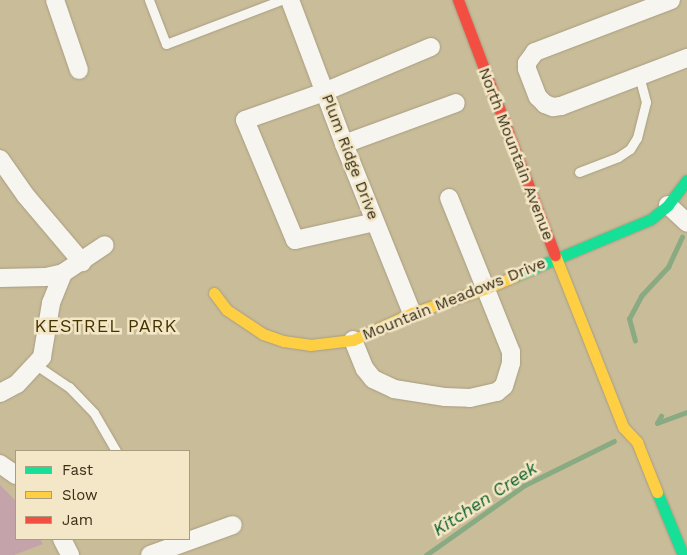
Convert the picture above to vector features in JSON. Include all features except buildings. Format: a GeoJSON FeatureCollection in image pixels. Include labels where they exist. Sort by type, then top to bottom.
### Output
{"type":"FeatureCollection","features":[{"type":"Feature","properties":{"kind":"street"},"geometry":{"type":"LineString","coordinates":[[55,0],[78,70]]}},
{"type":"Feature","properties":{"kind":"street","name":"Plum Ridge Drive"},"geometry":{"type":"LineString","coordinates":[[290,0],[344,144],[412,313]]}},
{"type":"Feature","properties":{"kind":"street","name":"North Mountain Avenue"},"geometry":{"type":"LineString","coordinates":[[458,0],[623,427],[637,442],[684,552]]}},
{"type":"Feature","properties":{"kind":"street"},"geometry":{"type":"LineString","coordinates":[[671,0],[535,52],[527,63],[538,97],[545,104],[553,107],[562,106],[687,58]]}},
{"type":"Feature","properties":{"kind":"street"},"geometry":{"type":"LineString","coordinates":[[375,222],[295,240],[246,120],[324,92],[431,47]]}},
{"type":"Feature","properties":{"kind":"street"},"geometry":{"type":"LineString","coordinates":[[344,144],[456,102]]}},
{"type":"Feature","properties":{"kind":"street"},"geometry":{"type":"LineString","coordinates":[[0,159],[26,196],[82,262]]}},
{"type":"Feature","properties":{"kind":"street","name":"Mountain Meadows Drive"},"geometry":{"type":"LineString","coordinates":[[214,293],[227,310],[263,334],[283,341],[310,345],[354,340],[412,313],[487,288],[556,257],[651,219],[668,206],[687,180]]}},
{"type":"Feature","properties":{"kind":"street"},"geometry":{"type":"LineString","coordinates":[[354,340],[365,369],[373,379],[394,389],[445,397],[470,398],[497,392],[508,378],[511,352],[487,288],[449,198]]}},
{"type":"Feature","properties":{"kind":"street"},"geometry":{"type":"LineString","coordinates":[[668,206],[687,223]]}},
{"type":"Feature","properties":{"kind":"street"},"geometry":{"type":"LineString","coordinates":[[0,278],[46,278],[63,273],[105,245]]}},
{"type":"Feature","properties":{"kind":"street"},"geometry":{"type":"LineString","coordinates":[[0,394],[16,384],[42,357],[51,303],[63,273]]}},
{"type":"Feature","properties":{"kind":"street","name":"North Mountain Avenue"},"geometry":{"type":"LineString","coordinates":[[637,422],[637,442]]}},
{"type":"Feature","properties":{"kind":"street"},"geometry":{"type":"LineString","coordinates":[[0,464],[15,474]]}},
{"type":"Feature","properties":{"kind":"street"},"geometry":{"type":"LineString","coordinates":[[190,539],[233,525]]}},
{"type":"Feature","properties":{"kind":"street"},"geometry":{"type":"LineString","coordinates":[[62,540],[70,555]]}},
{"type":"Feature","properties":{"kind":"street"},"geometry":{"type":"LineString","coordinates":[[156,550],[187,540]]}},
{"type":"Feature","properties":{"kind":"lane"},"geometry":{"type":"LineString","coordinates":[[149,0],[166,44],[281,0]]}},
{"type":"Feature","properties":{"kind":"lane"},"geometry":{"type":"LineString","coordinates":[[579,172],[630,149],[637,138],[646,102],[640,76]]}},
{"type":"Feature","properties":{"kind":"lane"},"geometry":{"type":"LineString","coordinates":[[36,365],[69,387],[94,414],[115,450]]}},
{"type":"Feature","properties":{"kind":"shaded area"},"geometry":{"type":"Polygon","coordinates":[[[0,485],[15,500],[15,540],[41,540],[43,544],[14,555],[0,555],[0,485]]]}},
{"type":"Feature","properties":{"kind":"waterway"},"geometry":{"type":"LineString","coordinates":[[635,341],[629,319],[641,296],[668,267],[682,237]]}},
{"type":"Feature","properties":{"kind":"waterway","name":"Kitchen Creek"},"geometry":{"type":"LineString","coordinates":[[657,423],[687,412]]}},
{"type":"Feature","properties":{"kind":"waterway","name":"Kitchen Creek"},"geometry":{"type":"LineString","coordinates":[[657,423],[661,416]]}},
{"type":"Feature","properties":{"kind":"waterway","name":"Kitchen Creek"},"geometry":{"type":"LineString","coordinates":[[426,555],[525,485],[614,441]]}},
{"type":"Feature","properties":{"kind":"traffic: fast"},"geometry":{"type":"LineString","coordinates":[[515,276],[651,219],[668,205],[687,180]]}},
{"type":"Feature","properties":{"kind":"traffic: fast"},"geometry":{"type":"LineString","coordinates":[[657,492],[683,555]]}},
{"type":"Feature","properties":{"kind":"traffic: slow"},"geometry":{"type":"LineString","coordinates":[[555,255],[623,427],[637,442],[657,492]]}},
{"type":"Feature","properties":{"kind":"traffic: slow"},"geometry":{"type":"LineString","coordinates":[[214,293],[227,310],[263,334],[283,341],[310,345],[353,340],[412,313],[487,288],[515,276]]}},
{"type":"Feature","properties":{"kind":"traffic: jam"},"geometry":{"type":"LineString","coordinates":[[458,0],[555,255]]}},
{"type":"Feature","properties":{"kind":"district","name":"KESTREL PARK"},"geometry":{"type":"Point","coordinates":[106,326]}}]}
